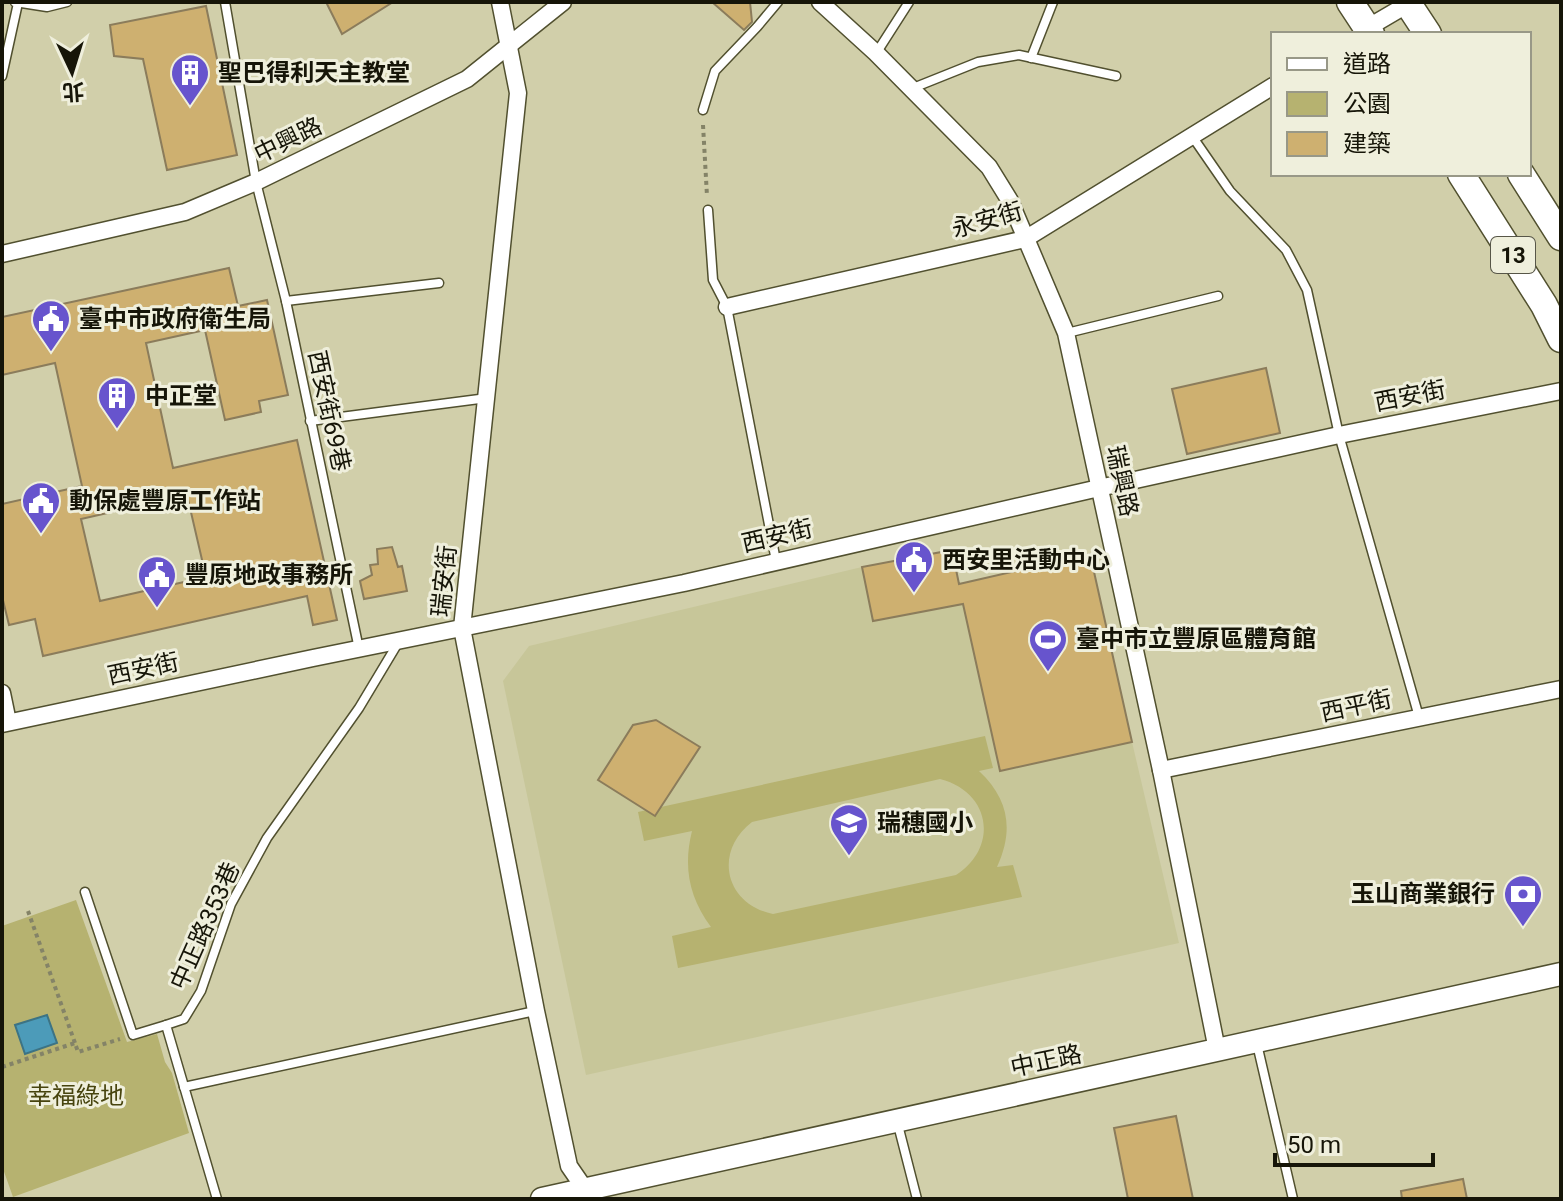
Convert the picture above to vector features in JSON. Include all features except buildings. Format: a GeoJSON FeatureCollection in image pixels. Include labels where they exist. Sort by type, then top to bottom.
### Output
{"type":"FeatureCollection","features":[{"type":"Feature","properties":{"kind":"main road"},"geometry":{"type":"LineString","coordinates":[[1350,2],[1365,32]]}},
{"type":"Feature","properties":{"kind":"main road"},"geometry":{"type":"LineString","coordinates":[[1408,3],[1427,32]]}},
{"type":"Feature","properties":{"kind":"main road","name":"13"},"geometry":{"type":"LineString","coordinates":[[1462,176],[1553,300],[1561,339]]}},
{"type":"Feature","properties":{"kind":"main road","name":"13"},"geometry":{"type":"LineString","coordinates":[[1522,176],[1561,237]]}},
{"type":"Feature","properties":{"kind":"street","name":"瑞安街"},"geometry":{"type":"LineString","coordinates":[[500,2],[518,93],[462,628],[569,1166],[588,1194]]}},
{"type":"Feature","properties":{"kind":"street","name":"中興路"},"geometry":{"type":"LineString","coordinates":[[2,254],[185,212],[256,182],[467,79],[563,2]]}},
{"type":"Feature","properties":{"kind":"street","name":"瑞興路"},"geometry":{"type":"LineString","coordinates":[[820,2],[912,88],[989,167],[1010,201],[1066,333],[1161,770],[1217,1050]]}},
{"type":"Feature","properties":{"kind":"street"},"geometry":{"type":"LineString","coordinates":[[1365,32],[1408,3]]}},
{"type":"Feature","properties":{"kind":"street","name":"永安街"},"geometry":{"type":"LineString","coordinates":[[727,307],[1025,239],[1271,87]]}},
{"type":"Feature","properties":{"kind":"street","name":"西安街"},"geometry":{"type":"LineString","coordinates":[[5,723],[669,586],[1339,435],[1561,391]]}},
{"type":"Feature","properties":{"kind":"street","name":"西平街"},"geometry":{"type":"LineString","coordinates":[[1161,770],[1561,689]]}},
{"type":"Feature","properties":{"kind":"street"},"geometry":{"type":"LineString","coordinates":[[2,693],[5,723]]}},
{"type":"Feature","properties":{"kind":"street","name":"中正路"},"geometry":{"type":"LineString","coordinates":[[542,1199],[588,1194],[897,1120],[1561,974]]}},
{"type":"Feature","properties":{"kind":"lane"},"geometry":{"type":"LineString","coordinates":[[2,76],[16,2],[47,7],[67,2]]}},
{"type":"Feature","properties":{"kind":"lane","name":"西安街69巷"},"geometry":{"type":"LineString","coordinates":[[225,2],[256,182],[286,301],[359,649]]}},
{"type":"Feature","properties":{"kind":"lane"},"geometry":{"type":"LineString","coordinates":[[703,110],[715,71],[778,2]]}},
{"type":"Feature","properties":{"kind":"lane"},"geometry":{"type":"LineString","coordinates":[[876,53],[909,2]]}},
{"type":"Feature","properties":{"kind":"lane"},"geometry":{"type":"LineString","coordinates":[[1031,58],[1053,2]]}},
{"type":"Feature","properties":{"kind":"lane"},"geometry":{"type":"LineString","coordinates":[[912,88],[978,62],[1019,55],[1116,76]]}},
{"type":"Feature","properties":{"kind":"lane"},"geometry":{"type":"LineString","coordinates":[[1192,136],[1230,191],[1286,250],[1307,290],[1339,435],[1419,717]]}},
{"type":"Feature","properties":{"kind":"lane"},"geometry":{"type":"LineString","coordinates":[[708,210],[713,280],[727,307],[776,561]]}},
{"type":"Feature","properties":{"kind":"lane"},"geometry":{"type":"LineString","coordinates":[[286,301],[439,283]]}},
{"type":"Feature","properties":{"kind":"lane"},"geometry":{"type":"LineString","coordinates":[[1066,333],[1218,296]]}},
{"type":"Feature","properties":{"kind":"lane"},"geometry":{"type":"LineString","coordinates":[[310,421],[487,398]]}},
{"type":"Feature","properties":{"kind":"lane","name":"中正路353巷"},"geometry":{"type":"LineString","coordinates":[[166,1025],[184,1019],[201,991],[231,904],[267,838],[359,708],[399,641]]}},
{"type":"Feature","properties":{"kind":"lane"},"geometry":{"type":"LineString","coordinates":[[85,892],[133,1035],[166,1025],[217,1199]]}},
{"type":"Feature","properties":{"kind":"lane"},"geometry":{"type":"LineString","coordinates":[[184,1087],[536,1011]]}},
{"type":"Feature","properties":{"kind":"lane"},"geometry":{"type":"LineString","coordinates":[[1256,1041],[1293,1199]]}},
{"type":"Feature","properties":{"kind":"lane"},"geometry":{"type":"LineString","coordinates":[[897,1120],[917,1199]]}},
{"type":"Feature","properties":{"kind":"path"},"geometry":{"type":"LineString","coordinates":[[703,110],[708,210]]}},
{"type":"Feature","properties":{"kind":"path"},"geometry":{"type":"LineString","coordinates":[[28,911],[78,1052],[133,1035]]}},
{"type":"Feature","properties":{"kind":"path"},"geometry":{"type":"LineString","coordinates":[[2,1067],[75,1043]]}},
{"type":"Feature","properties":{"kind":"shaded area","name":"瑞穗國小"},"geometry":{"type":"Polygon","coordinates":[[[862,567],[873,621],[963,604],[1000,771],[1132,742],[1179,943],[586,1075],[503,681],[529,646],[862,567]]]}},
{"type":"Feature","properties":{"kind":"green space"},"geometry":{"type":"Polygon","coordinates":[[[985,736],[993,768],[979,771],[997,793],[1006,816],[1006,840],[997,867],[1013,865],[1022,897],[678,968],[672,936],[711,927],[697,904],[690,881],[688,857],[692,831],[644,841],[638,812],[985,736]],[[940,779],[752,822],[732,848],[730,876],[735,888],[744,900],[773,914],[956,875],[979,850],[983,836],[979,808],[957,786],[940,779]]]}},
{"type":"Feature","properties":{"kind":"green space","name":"幸福綠地"},"geometry":{"type":"Polygon","coordinates":[[[76,900],[127,1042],[157,1034],[189,1133],[13,1197],[2,1166],[2,926],[76,900]]]}},
{"type":"Feature","properties":{"kind":"water"},"geometry":{"type":"Polygon","coordinates":[[[47,1015],[57,1043],[25,1054],[15,1025],[47,1015]]]}},
{"type":"Feature","properties":{"kind":"place","name":"聖巴得利天主教堂"},"geometry":{"type":"Point","coordinates":[190,107]}},
{"type":"Feature","properties":{"kind":"place","name":"臺中市政府衛生局"},"geometry":{"type":"Point","coordinates":[51,353]}},
{"type":"Feature","properties":{"kind":"place","name":"中正堂"},"geometry":{"type":"Point","coordinates":[117,430]}},
{"type":"Feature","properties":{"kind":"place","name":"動保處豐原工作站"},"geometry":{"type":"Point","coordinates":[41,535]}},
{"type":"Feature","properties":{"kind":"place","name":"西安里活動中心"},"geometry":{"type":"Point","coordinates":[914,594]}},
{"type":"Feature","properties":{"kind":"place","name":"豐原地政事務所"},"geometry":{"type":"Point","coordinates":[157,609]}},
{"type":"Feature","properties":{"kind":"place","name":"臺中市立豐原區體育館"},"geometry":{"type":"Point","coordinates":[1048,673]}},
{"type":"Feature","properties":{"kind":"place","name":"瑞穗國小"},"geometry":{"type":"Point","coordinates":[849,857]}},
{"type":"Feature","properties":{"kind":"place","name":"玉山商業銀行"},"geometry":{"type":"Point","coordinates":[1523,928]}}]}
